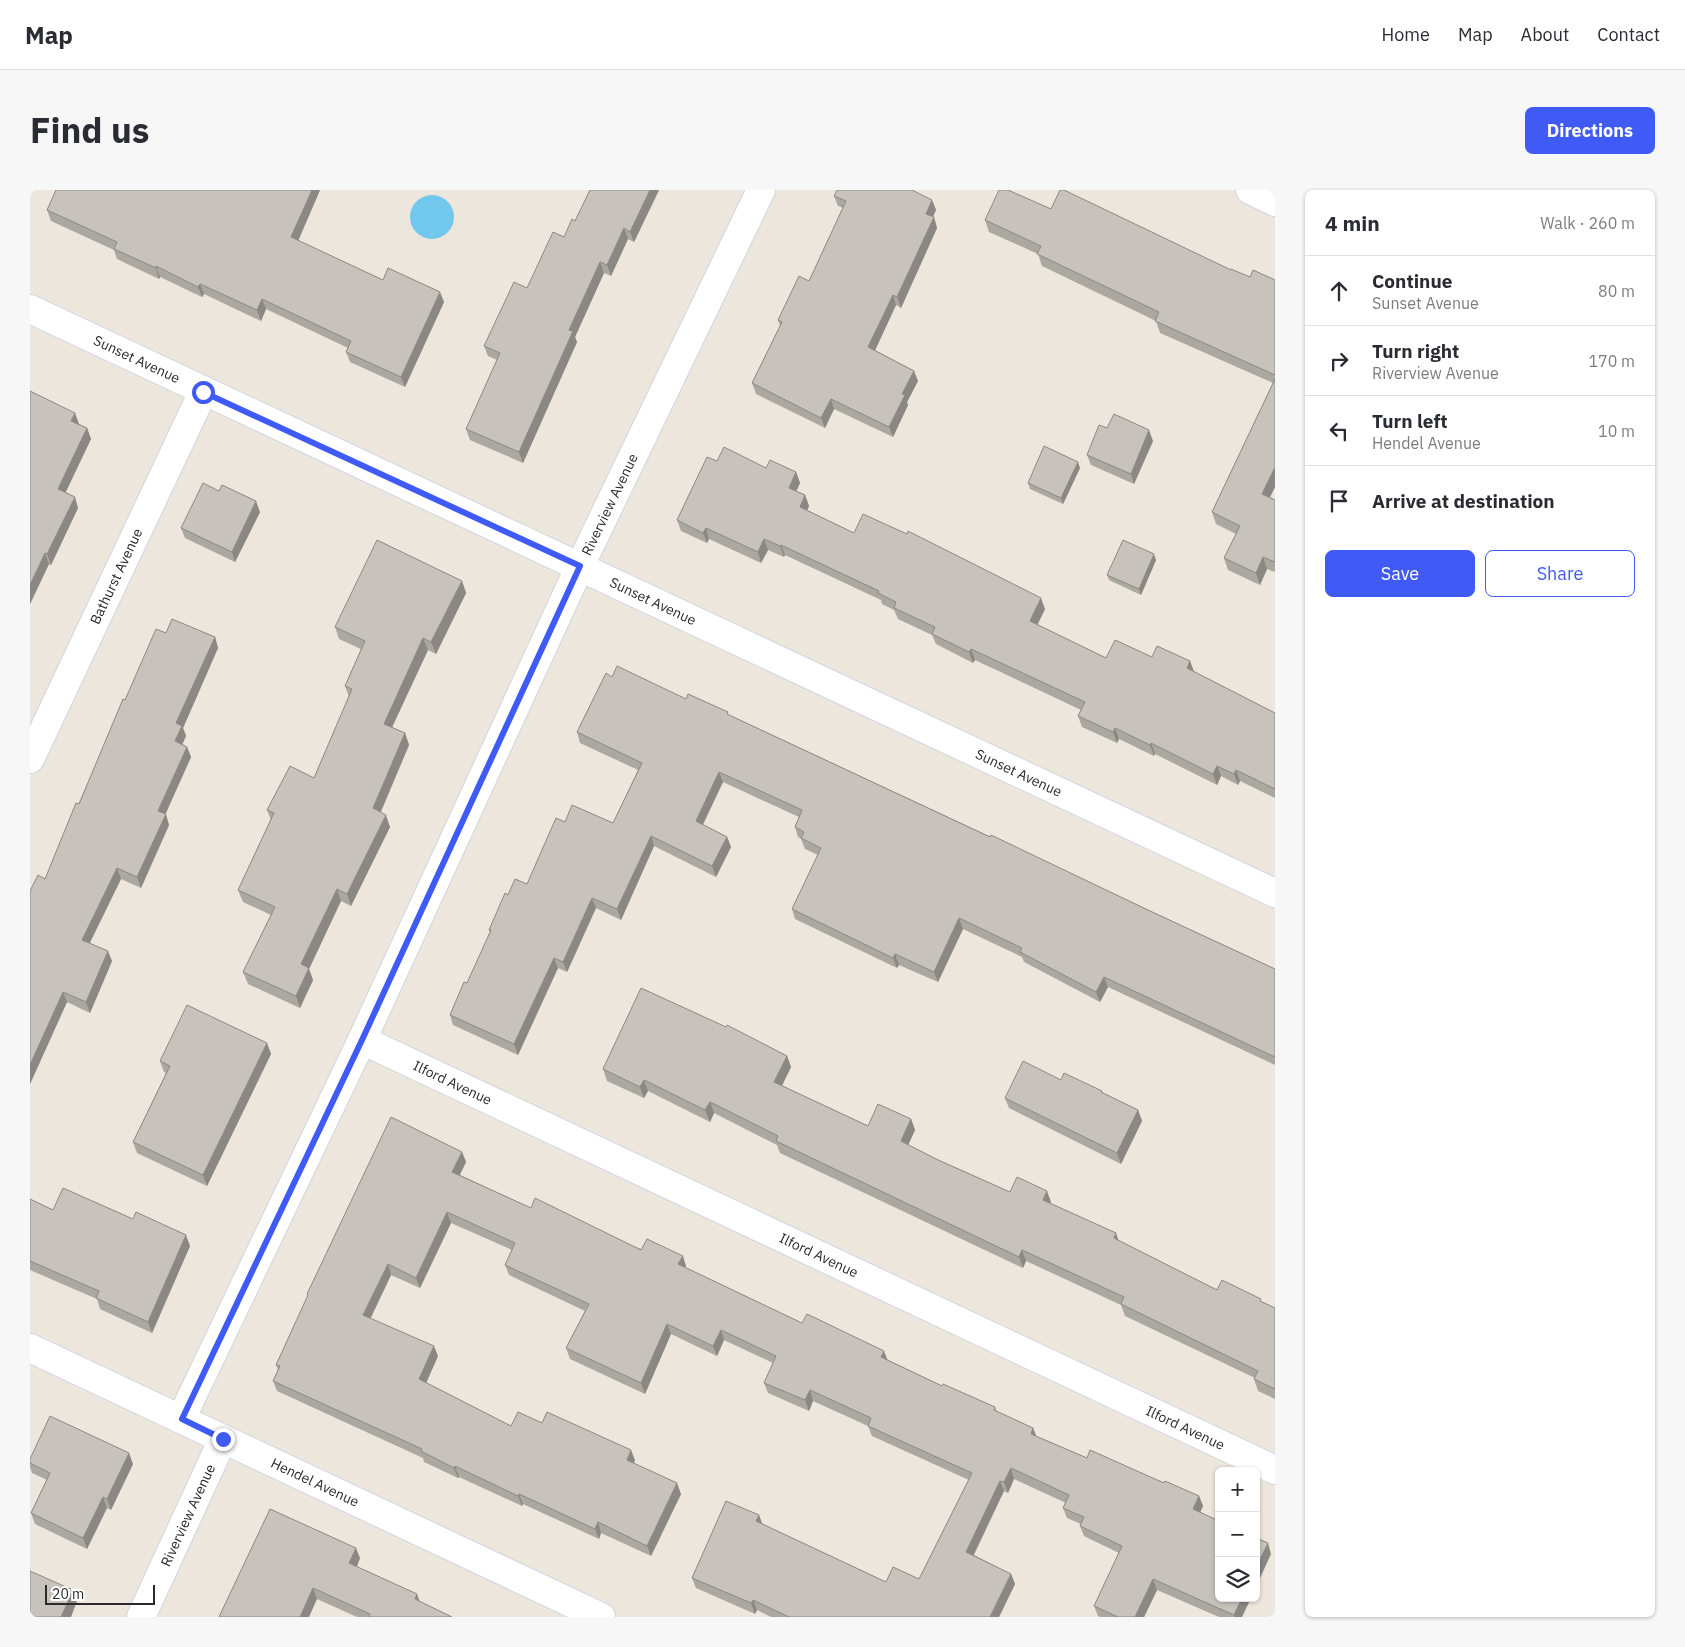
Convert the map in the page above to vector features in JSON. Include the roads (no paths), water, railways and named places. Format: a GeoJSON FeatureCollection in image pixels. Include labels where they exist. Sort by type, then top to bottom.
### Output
{"type":"FeatureCollection","features":[{"type":"Feature","properties":{"kind":"street","name":"Riverview Avenue"},"geometry":{"type":"LineString","coordinates":[[182,1419],[362,1040],[580,566],[762,190]]}},
{"type":"Feature","properties":{"kind":"street","name":"Sunset Avenue"},"geometry":{"type":"LineString","coordinates":[[30,309],[203,392],[580,566],[1275,893]]}},
{"type":"Feature","properties":{"kind":"street","name":"Bathurst Avenue"},"geometry":{"type":"LineString","coordinates":[[30,759],[203,392]]}},
{"type":"Feature","properties":{"kind":"street","name":"Ilford Avenue"},"geometry":{"type":"LineString","coordinates":[[362,1040],[1275,1470]]}},
{"type":"Feature","properties":{"kind":"street","name":"Hendel Avenue"},"geometry":{"type":"LineString","coordinates":[[30,1348],[601,1617]]}},
{"type":"Feature","properties":{"kind":"street","name":"Riverview Avenue"},"geometry":{"type":"LineString","coordinates":[[142,1617],[223,1439]]}},
{"type":"Feature","properties":{"kind":"water"},"geometry":{"type":"Polygon","coordinates":[[[432,195],[444,199],[450,205],[454,217],[450,229],[444,235],[432,239],[420,235],[414,229],[410,217],[414,205],[420,199],[432,195]]]}}]}
